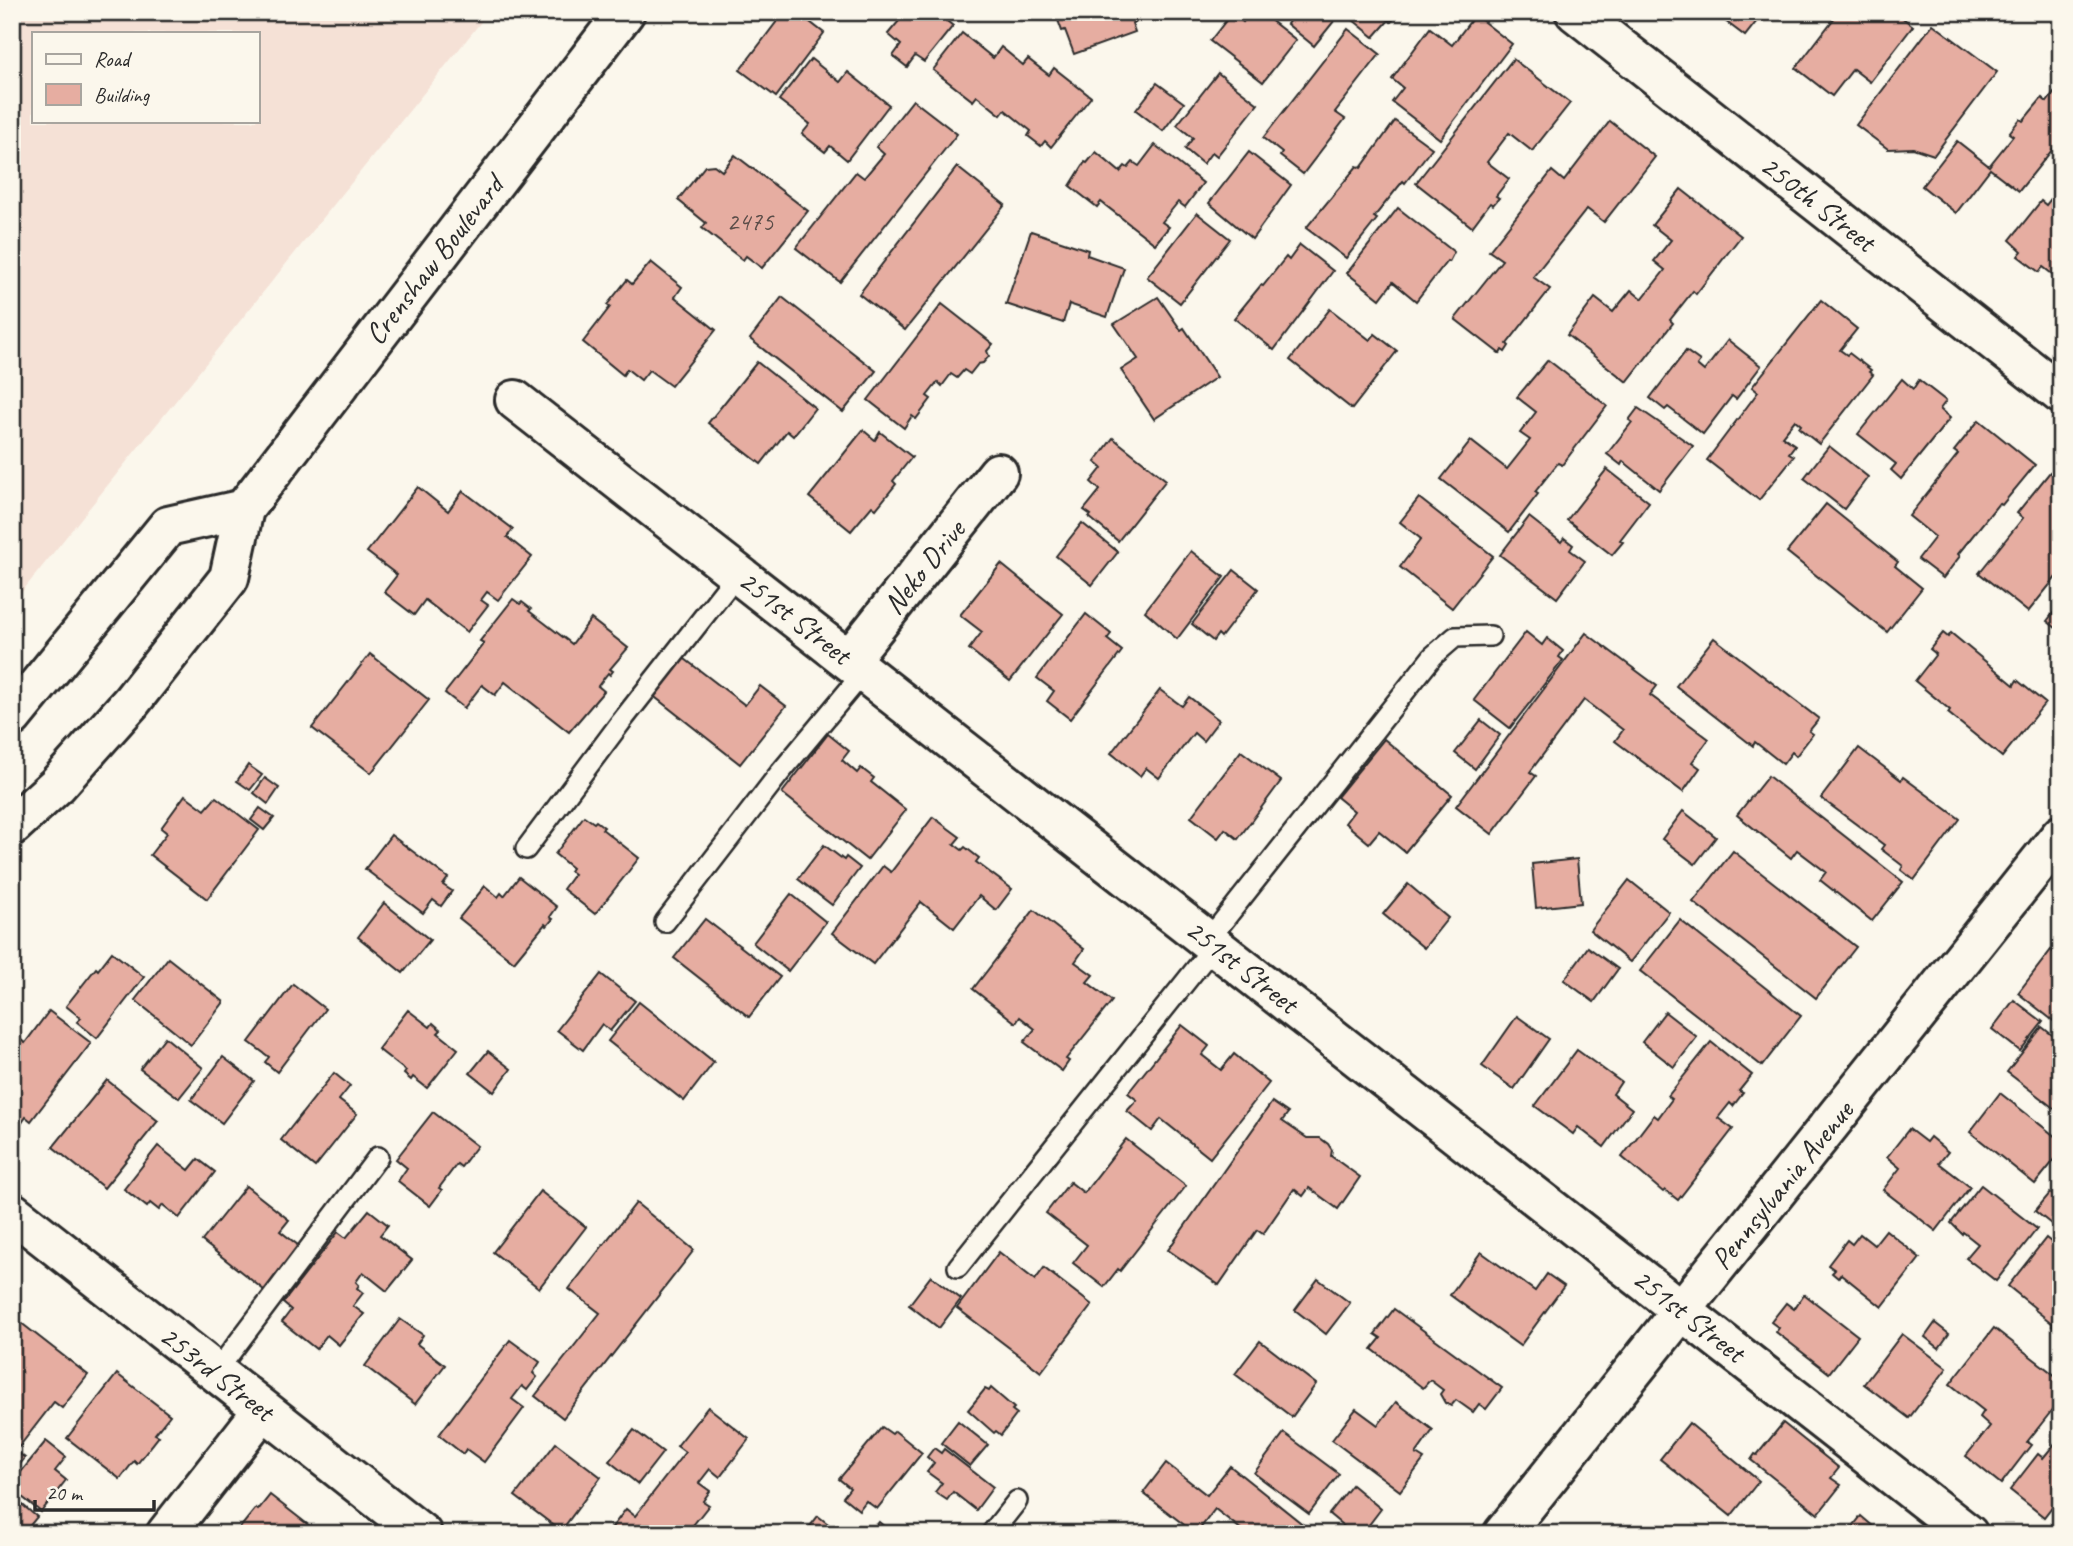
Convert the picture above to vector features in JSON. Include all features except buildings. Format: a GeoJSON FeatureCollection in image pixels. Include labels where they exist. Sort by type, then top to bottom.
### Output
{"type":"FeatureCollection","features":[{"type":"Feature","properties":{"kind":"street","name":"Crenshaw Boulevard"},"geometry":{"type":"LineString","coordinates":[[12,826],[57,785],[131,702],[229,578],[244,509],[625,12]]}},
{"type":"Feature","properties":{"kind":"street","name":"250th Street"},"geometry":{"type":"LineString","coordinates":[[1575,12],[2061,394]]}},
{"type":"Feature","properties":{"kind":"street","name":"251st Street"},"geometry":{"type":"LineString","coordinates":[[515,400],[1968,1534]]}},
{"type":"Feature","properties":{"kind":"street","name":"Neko Drive"},"geometry":{"type":"LineString","coordinates":[[857,666],[998,473]]}},
{"type":"Feature","properties":{"kind":"street"},"geometry":{"type":"LineString","coordinates":[[12,717],[168,526],[244,509]]}},
{"type":"Feature","properties":{"kind":"street","name":"Pennsylvania Avenue"},"geometry":{"type":"LineString","coordinates":[[1503,1534],[2061,835]]}},
{"type":"Feature","properties":{"kind":"street","name":"253rd Street"},"geometry":{"type":"LineString","coordinates":[[17,1224],[216,1372],[422,1534]]}},
{"type":"Feature","properties":{"kind":"street"},"geometry":{"type":"LineString","coordinates":[[166,1534],[263,1410]]}},
{"type":"Feature","properties":{"kind":"lane"},"geometry":{"type":"LineString","coordinates":[[526,849],[738,573]]}},
{"type":"Feature","properties":{"kind":"lane"},"geometry":{"type":"LineString","coordinates":[[958,1267],[1433,656],[1455,637],[1490,636]]}},
{"type":"Feature","properties":{"kind":"lane"},"geometry":{"type":"LineString","coordinates":[[665,922],[779,774],[857,666]]}},
{"type":"Feature","properties":{"kind":"lane"},"geometry":{"type":"LineString","coordinates":[[216,1372],[378,1157]]}},
{"type":"Feature","properties":{"kind":"lane"},"geometry":{"type":"LineString","coordinates":[[991,1534],[1017,1501]]}},
{"type":"Feature","properties":{"kind":"shaded area"},"geometry":{"type":"Polygon","coordinates":[[[12,12],[489,12],[12,604],[12,12]]]}}]}
